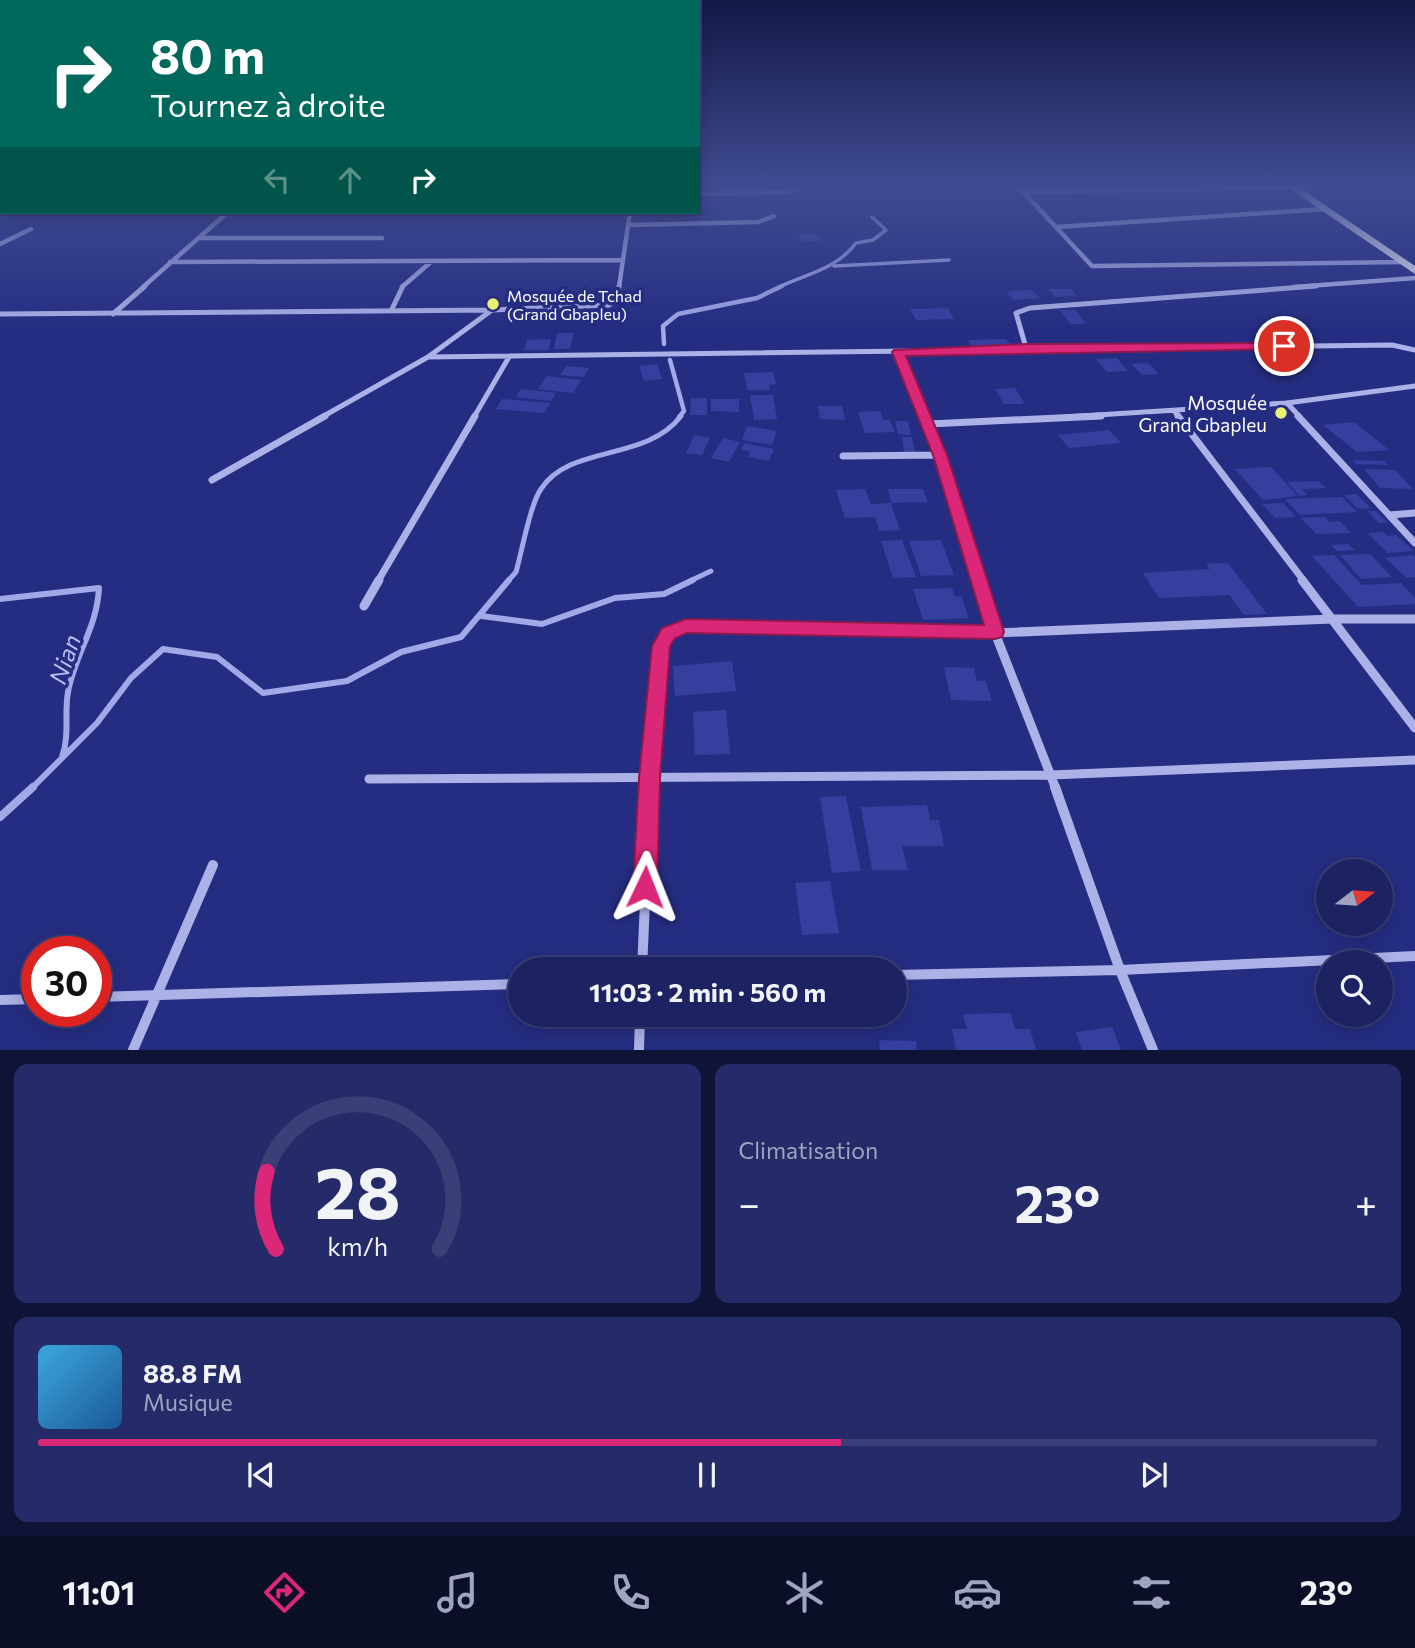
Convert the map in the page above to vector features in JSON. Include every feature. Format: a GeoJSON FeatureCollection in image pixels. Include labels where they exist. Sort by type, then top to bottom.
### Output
{"type":"FeatureCollection","features":[{"type":"Feature","properties":{"kind":"main road"},"geometry":{"type":"LineString","coordinates":[[1360,233],[1415,271]]}},
{"type":"Feature","properties":{"kind":"street"},"geometry":{"type":"LineString","coordinates":[[0,244],[23,233]]}},
{"type":"Feature","properties":{"kind":"street"},"geometry":{"type":"LineString","coordinates":[[113,314],[205,233]]}},
{"type":"Feature","properties":{"kind":"street"},"geometry":{"type":"LineString","coordinates":[[0,314],[492,310],[609,305],[617,298],[627,233]]}},
{"type":"Feature","properties":{"kind":"street"},"geometry":{"type":"LineString","coordinates":[[1061,233],[1091,266],[1402,262]]}},
{"type":"Feature","properties":{"kind":"street"},"geometry":{"type":"LineString","coordinates":[[199,238],[382,238]]}},
{"type":"Feature","properties":{"kind":"street"},"geometry":{"type":"LineString","coordinates":[[170,262],[623,260]]}},
{"type":"Feature","properties":{"kind":"street"},"geometry":{"type":"LineString","coordinates":[[390,311],[404,283],[433,261]]}},
{"type":"Feature","properties":{"kind":"street"},"geometry":{"type":"LineString","coordinates":[[1026,348],[1016,313],[1030,308],[1415,278]]}},
{"type":"Feature","properties":{"kind":"street"},"geometry":{"type":"LineString","coordinates":[[212,480],[352,403],[428,357],[492,310]]}},
{"type":"Feature","properties":{"kind":"street"},"geometry":{"type":"LineString","coordinates":[[428,357],[1392,345],[1415,349]]}},
{"type":"Feature","properties":{"kind":"street"},"geometry":{"type":"LineString","coordinates":[[898,352],[940,455],[995,632],[1051,775],[1120,970],[1153,1049]]}},
{"type":"Feature","properties":{"kind":"street"},"geometry":{"type":"LineString","coordinates":[[364,606],[509,357]]}},
{"type":"Feature","properties":{"kind":"street"},"geometry":{"type":"LineString","coordinates":[[929,424],[1175,412],[1287,402],[1415,386]]}},
{"type":"Feature","properties":{"kind":"street"},"geometry":{"type":"LineString","coordinates":[[1287,402],[1415,542]]}},
{"type":"Feature","properties":{"kind":"street"},"geometry":{"type":"LineString","coordinates":[[1175,412],[1415,728]]}},
{"type":"Feature","properties":{"kind":"street"},"geometry":{"type":"LineString","coordinates":[[843,456],[940,455]]}},
{"type":"Feature","properties":{"kind":"street"},"geometry":{"type":"LineString","coordinates":[[1389,515],[1415,513]]}},
{"type":"Feature","properties":{"kind":"street"},"geometry":{"type":"LineString","coordinates":[[643,957],[650,778],[661,646],[668,633],[686,626],[995,632],[1332,619],[1415,619]]}},
{"type":"Feature","properties":{"kind":"street"},"geometry":{"type":"LineString","coordinates":[[369,779],[1051,775],[1415,760]]}},
{"type":"Feature","properties":{"kind":"street"},"geometry":{"type":"LineString","coordinates":[[133,1049],[213,865]]}},
{"type":"Feature","properties":{"kind":"street"},"geometry":{"type":"LineString","coordinates":[[907,975],[1120,970],[1415,956]]}},
{"type":"Feature","properties":{"kind":"street"},"geometry":{"type":"LineString","coordinates":[[112,997],[508,984]]}},
{"type":"Feature","properties":{"kind":"street"},"geometry":{"type":"LineString","coordinates":[[0,1000],[21,999]]}},
{"type":"Feature","properties":{"kind":"street"},"geometry":{"type":"LineString","coordinates":[[639,1049],[640,1027]]}},
{"type":"Feature","properties":{"kind":"building"},"geometry":{"type":"Polygon","coordinates":[[[798,234],[818,234],[821,241],[801,241],[798,234]]]}},
{"type":"Feature","properties":{"kind":"building"},"geometry":{"type":"Polygon","coordinates":[[[1049,289],[1071,289],[1077,296],[1055,297],[1049,289]]]}},
{"type":"Feature","properties":{"kind":"building"},"geometry":{"type":"Polygon","coordinates":[[[1032,290],[1040,298],[1013,300],[1006,291],[1032,290]]]}},
{"type":"Feature","properties":{"kind":"building"},"geometry":{"type":"Polygon","coordinates":[[[948,308],[954,319],[916,320],[910,309],[948,308]]]}},
{"type":"Feature","properties":{"kind":"building"},"geometry":{"type":"Polygon","coordinates":[[[1060,310],[1076,310],[1086,324],[1070,324],[1060,310]]]}},
{"type":"Feature","properties":{"kind":"building"},"geometry":{"type":"Polygon","coordinates":[[[557,333],[574,333],[570,349],[554,349],[557,333]]]}},
{"type":"Feature","properties":{"kind":"building"},"geometry":{"type":"Polygon","coordinates":[[[551,339],[549,350],[524,350],[527,340],[551,339]]]}},
{"type":"Feature","properties":{"kind":"building"},"geometry":{"type":"Polygon","coordinates":[[[1006,339],[1012,346],[972,348],[968,340],[1006,339]]]}},
{"type":"Feature","properties":{"kind":"building"},"geometry":{"type":"Polygon","coordinates":[[[1117,358],[1128,371],[1107,372],[1096,359],[1117,358]]]}},
{"type":"Feature","properties":{"kind":"building"},"geometry":{"type":"Polygon","coordinates":[[[1148,363],[1159,374],[1142,375],[1131,364],[1148,363]]]}},
{"type":"Feature","properties":{"kind":"building"},"geometry":{"type":"Polygon","coordinates":[[[657,364],[662,379],[644,381],[639,366],[657,364]]]}},
{"type":"Feature","properties":{"kind":"building"},"geometry":{"type":"Polygon","coordinates":[[[566,366],[589,368],[584,377],[560,375],[566,366]]]}},
{"type":"Feature","properties":{"kind":"building"},"geometry":{"type":"Polygon","coordinates":[[[773,372],[776,384],[769,385],[770,390],[747,390],[744,373],[773,372]]]}},
{"type":"Feature","properties":{"kind":"building"},"geometry":{"type":"Polygon","coordinates":[[[547,376],[581,380],[573,393],[538,389],[547,376]]]}},
{"type":"Feature","properties":{"kind":"building"},"geometry":{"type":"Polygon","coordinates":[[[1015,388],[1025,404],[1004,404],[995,389],[1015,388]]]}},
{"type":"Feature","properties":{"kind":"building"},"geometry":{"type":"Polygon","coordinates":[[[521,389],[556,393],[551,401],[516,397],[521,389]]]}},
{"type":"Feature","properties":{"kind":"building"},"geometry":{"type":"Polygon","coordinates":[[[750,395],[773,395],[777,419],[754,420],[750,395]]]}},
{"type":"Feature","properties":{"kind":"building"},"geometry":{"type":"Polygon","coordinates":[[[691,398],[707,398],[707,415],[690,415],[691,398]]]}},
{"type":"Feature","properties":{"kind":"building"},"geometry":{"type":"Polygon","coordinates":[[[502,399],[550,403],[544,413],[496,409],[502,399]]]}},
{"type":"Feature","properties":{"kind":"building"},"geometry":{"type":"Polygon","coordinates":[[[711,399],[739,399],[739,412],[711,411],[711,399]]]}},
{"type":"Feature","properties":{"kind":"building"},"geometry":{"type":"Polygon","coordinates":[[[818,406],[842,406],[845,420],[820,419],[818,406]]]}},
{"type":"Feature","properties":{"kind":"building"},"geometry":{"type":"Polygon","coordinates":[[[880,411],[883,420],[890,420],[895,432],[865,433],[858,412],[880,411]]]}},
{"type":"Feature","properties":{"kind":"building"},"geometry":{"type":"Polygon","coordinates":[[[895,421],[908,421],[911,435],[898,434],[895,421]]]}},
{"type":"Feature","properties":{"kind":"building"},"geometry":{"type":"Polygon","coordinates":[[[1354,422],[1389,450],[1357,452],[1323,425],[1354,422]]]}},
{"type":"Feature","properties":{"kind":"building"},"geometry":{"type":"Polygon","coordinates":[[[747,426],[777,431],[772,445],[742,440],[747,426]]]}},
{"type":"Feature","properties":{"kind":"building"},"geometry":{"type":"Polygon","coordinates":[[[1109,430],[1121,443],[1069,448],[1058,435],[1109,430]]]}},
{"type":"Feature","properties":{"kind":"building"},"geometry":{"type":"Polygon","coordinates":[[[694,435],[710,438],[702,455],[686,453],[694,435]]]}},
{"type":"Feature","properties":{"kind":"building"},"geometry":{"type":"Polygon","coordinates":[[[902,437],[912,437],[915,453],[904,453],[902,437]]]}},
{"type":"Feature","properties":{"kind":"building"},"geometry":{"type":"Polygon","coordinates":[[[723,438],[740,442],[729,462],[711,458],[723,438]]]}},
{"type":"Feature","properties":{"kind":"building"},"geometry":{"type":"Polygon","coordinates":[[[744,443],[774,449],[769,461],[748,457],[750,451],[741,450],[744,443]]]}},
{"type":"Feature","properties":{"kind":"building"},"geometry":{"type":"Polygon","coordinates":[[[1353,460],[1383,461],[1388,465],[1357,464],[1353,460]]]}},
{"type":"Feature","properties":{"kind":"building"},"geometry":{"type":"Polygon","coordinates":[[[1271,467],[1298,496],[1263,500],[1235,469],[1271,467]]]}},
{"type":"Feature","properties":{"kind":"building"},"geometry":{"type":"Polygon","coordinates":[[[1364,469],[1395,470],[1413,489],[1380,488],[1364,469]]]}},
{"type":"Feature","properties":{"kind":"building"},"geometry":{"type":"Polygon","coordinates":[[[1318,481],[1326,488],[1302,489],[1307,495],[1300,496],[1287,482],[1318,481]]]}},
{"type":"Feature","properties":{"kind":"building"},"geometry":{"type":"Polygon","coordinates":[[[865,489],[871,504],[891,503],[900,530],[879,531],[875,517],[845,518],[836,490],[865,489]]]}},
{"type":"Feature","properties":{"kind":"building"},"geometry":{"type":"Polygon","coordinates":[[[888,489],[923,489],[928,502],[891,503],[888,489]]]}},
{"type":"Feature","properties":{"kind":"building"},"geometry":{"type":"Polygon","coordinates":[[[1356,494],[1371,508],[1358,509],[1344,495],[1356,494]]]}},
{"type":"Feature","properties":{"kind":"building"},"geometry":{"type":"Polygon","coordinates":[[[1342,497],[1357,512],[1300,515],[1285,499],[1342,497]]]}},
{"type":"Feature","properties":{"kind":"building"},"geometry":{"type":"Polygon","coordinates":[[[1283,503],[1296,517],[1275,518],[1262,504],[1283,503]]]}},
{"type":"Feature","properties":{"kind":"building"},"geometry":{"type":"Polygon","coordinates":[[[1367,511],[1376,511],[1388,523],[1379,523],[1367,511]]]}},
{"type":"Feature","properties":{"kind":"building"},"geometry":{"type":"Polygon","coordinates":[[[1325,517],[1329,522],[1340,521],[1351,533],[1316,534],[1301,518],[1325,517]]]}},
{"type":"Feature","properties":{"kind":"building"},"geometry":{"type":"Polygon","coordinates":[[[1383,532],[1388,536],[1396,535],[1414,551],[1388,553],[1367,533],[1383,532]]]}},
{"type":"Feature","properties":{"kind":"building"},"geometry":{"type":"Polygon","coordinates":[[[902,540],[916,577],[893,578],[881,541],[902,540]]]}},
{"type":"Feature","properties":{"kind":"building"},"geometry":{"type":"Polygon","coordinates":[[[941,540],[954,575],[921,576],[909,541],[941,540]]]}},
{"type":"Feature","properties":{"kind":"building"},"geometry":{"type":"Polygon","coordinates":[[[1348,544],[1355,550],[1337,551],[1331,545],[1348,544]]]}},
{"type":"Feature","properties":{"kind":"building"},"geometry":{"type":"Polygon","coordinates":[[[1370,554],[1392,577],[1361,579],[1340,555],[1370,554]]]}},
{"type":"Feature","properties":{"kind":"building"},"geometry":{"type":"Polygon","coordinates":[[[1334,555],[1362,585],[1401,583],[1415,598],[1415,604],[1358,607],[1312,556],[1334,555]]]}},
{"type":"Feature","properties":{"kind":"building"},"geometry":{"type":"Polygon","coordinates":[[[1413,555],[1415,577],[1407,578],[1385,558],[1413,555]]]}},
{"type":"Feature","properties":{"kind":"building"},"geometry":{"type":"Polygon","coordinates":[[[1228,563],[1267,614],[1244,615],[1229,595],[1159,598],[1143,573],[1210,569],[1206,564],[1228,563]]]}},
{"type":"Feature","properties":{"kind":"building"},"geometry":{"type":"Polygon","coordinates":[[[952,588],[955,597],[961,596],[969,618],[923,620],[913,589],[952,588]]]}},
{"type":"Feature","properties":{"kind":"building"},"geometry":{"type":"Polygon","coordinates":[[[732,661],[736,691],[675,696],[673,666],[732,661]]]}},
{"type":"Feature","properties":{"kind":"building"},"geometry":{"type":"Polygon","coordinates":[[[944,667],[974,668],[977,681],[986,681],[992,701],[951,700],[944,667]]]}},
{"type":"Feature","properties":{"kind":"building"},"geometry":{"type":"Polygon","coordinates":[[[726,710],[730,754],[695,755],[693,712],[726,710]]]}},
{"type":"Feature","properties":{"kind":"building"},"geometry":{"type":"Polygon","coordinates":[[[846,796],[861,871],[832,873],[820,797],[846,796]]]}},
{"type":"Feature","properties":{"kind":"building"},"geometry":{"type":"Polygon","coordinates":[[[927,805],[930,820],[939,820],[944,846],[902,846],[908,870],[872,870],[861,807],[927,805]]]}},
{"type":"Feature","properties":{"kind":"building"},"geometry":{"type":"Polygon","coordinates":[[[830,881],[839,933],[802,935],[795,883],[830,881]]]}},
{"type":"Feature","properties":{"kind":"building"},"geometry":{"type":"Polygon","coordinates":[[[1011,1013],[1015,1029],[1030,1029],[1036,1050],[956,1050],[952,1029],[967,1029],[963,1014],[1011,1013]]]}},
{"type":"Feature","properties":{"kind":"building"},"geometry":{"type":"Polygon","coordinates":[[[1112,1027],[1121,1050],[1082,1050],[1076,1032],[1112,1027]]]}},
{"type":"Feature","properties":{"kind":"building"},"geometry":{"type":"Polygon","coordinates":[[[879,1040],[916,1041],[917,1050],[880,1050],[879,1040]]]}},
{"type":"Feature","properties":{"kind":"waterway"},"geometry":{"type":"LineString","coordinates":[[779,287],[830,265],[856,243],[873,240],[882,233]]}},
{"type":"Feature","properties":{"kind":"waterway"},"geometry":{"type":"LineString","coordinates":[[834,266],[949,260]]}},
{"type":"Feature","properties":{"kind":"waterway"},"geometry":{"type":"LineString","coordinates":[[664,344],[663,326],[678,314],[757,298],[782,286]]}},
{"type":"Feature","properties":{"kind":"waterway"},"geometry":{"type":"LineString","coordinates":[[670,360],[684,411],[679,417]]}},
{"type":"Feature","properties":{"kind":"waterway"},"geometry":{"type":"LineString","coordinates":[[508,581],[516,572],[537,496],[554,475],[570,465],[648,440],[666,430],[681,416]]}},
{"type":"Feature","properties":{"kind":"waterway"},"geometry":{"type":"LineString","coordinates":[[690,581],[711,571]]}},
{"type":"Feature","properties":{"kind":"waterway"},"geometry":{"type":"LineString","coordinates":[[33,787],[97,723],[131,678],[163,649],[217,657],[263,693],[347,681],[401,652],[461,637],[509,580]]}},
{"type":"Feature","properties":{"kind":"waterway"},"geometry":{"type":"LineString","coordinates":[[481,616],[542,624],[615,598],[664,594],[693,580]]}},
{"type":"Feature","properties":{"kind":"waterway"},"geometry":{"type":"LineString","coordinates":[[0,599],[99,588],[94,616],[71,678],[66,708],[66,741],[62,757]]}},
{"type":"Feature","properties":{"kind":"waterway","name":"Nian"},"geometry":{"type":"LineString","coordinates":[[0,817],[33,787]]}},
{"type":"Feature","properties":{"kind":"place","name":"Mosquée de Tchad (Grand Gbapleu)"},"geometry":{"type":"Point","coordinates":[493,304]}},
{"type":"Feature","properties":{"kind":"place","name":"Mosquée Grand Gbapleu"},"geometry":{"type":"Point","coordinates":[1281,413]}},
{"type":"Feature","properties":{"kind":"route"},"geometry":{"type":"LineString","coordinates":[[645,887],[650,778],[661,646],[668,633],[686,626],[995,632],[940,455],[898,352],[1284,346]]}}]}
